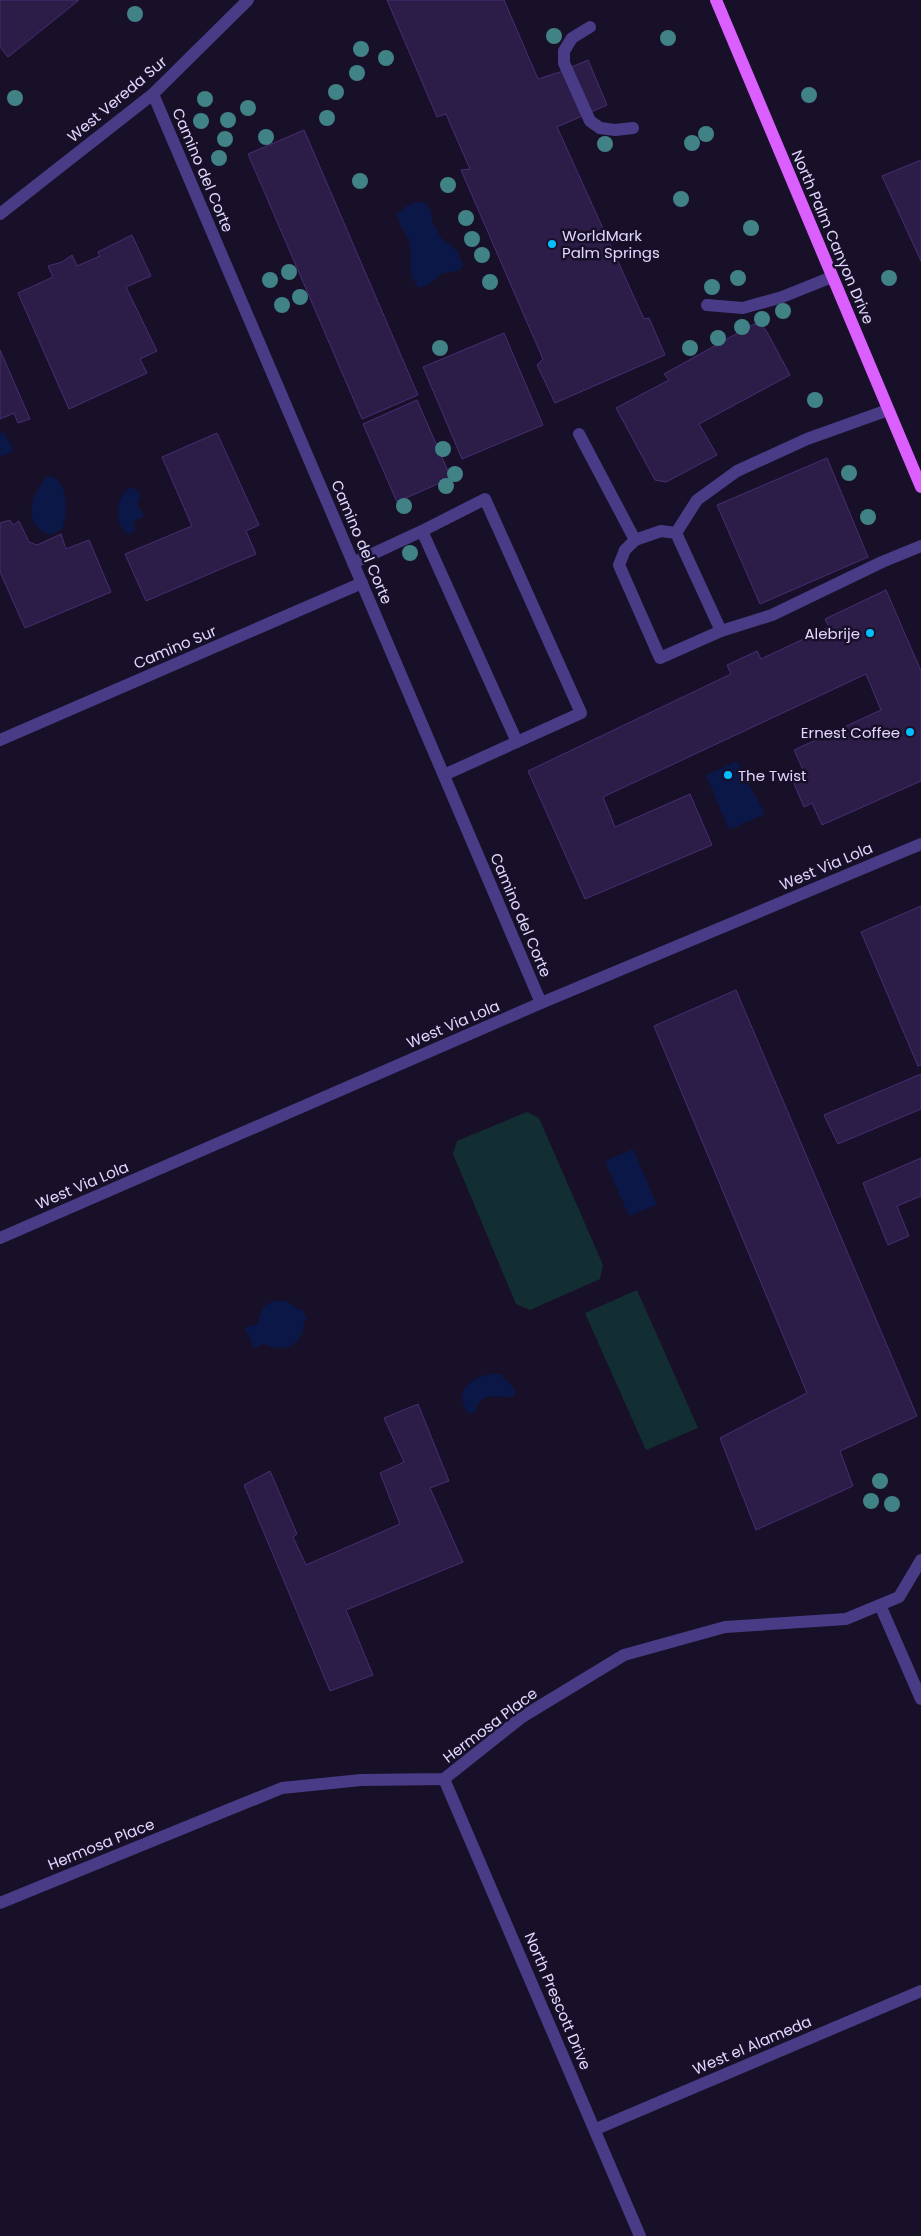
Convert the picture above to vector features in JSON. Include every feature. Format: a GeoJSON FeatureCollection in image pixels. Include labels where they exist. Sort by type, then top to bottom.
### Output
{"type":"FeatureCollection","features":[{"type":"Feature","properties":{"kind":"main road","name":"North Palm Canyon Drive"},"geometry":{"type":"LineString","coordinates":[[716,0],[921,487]]}},
{"type":"Feature","properties":{"kind":"street","name":"West Vereda Sur"},"geometry":{"type":"LineString","coordinates":[[0,214],[153,94],[248,0]]}},
{"type":"Feature","properties":{"kind":"street"},"geometry":{"type":"LineString","coordinates":[[590,27],[572,38],[564,51],[564,63],[590,121],[600,128],[616,130],[633,128]]}},
{"type":"Feature","properties":{"kind":"street","name":"Camino del Corte"},"geometry":{"type":"LineString","coordinates":[[153,94],[542,1003]]}},
{"type":"Feature","properties":{"kind":"street"},"geometry":{"type":"LineString","coordinates":[[707,305],[743,308],[782,297],[832,277]]}},
{"type":"Feature","properties":{"kind":"street"},"geometry":{"type":"LineString","coordinates":[[676,533],[697,500],[737,471],[807,439],[888,410]]}},
{"type":"Feature","properties":{"kind":"street"},"geometry":{"type":"LineString","coordinates":[[579,434],[635,540]]}},
{"type":"Feature","properties":{"kind":"street"},"geometry":{"type":"LineString","coordinates":[[353,563],[485,500],[580,713],[444,775]]}},
{"type":"Feature","properties":{"kind":"street"},"geometry":{"type":"LineString","coordinates":[[422,531],[517,742]]}},
{"type":"Feature","properties":{"kind":"street"},"geometry":{"type":"LineString","coordinates":[[676,533],[661,531],[635,540],[625,550],[619,565],[660,658],[721,631],[772,615],[882,562],[921,546]]}},
{"type":"Feature","properties":{"kind":"street"},"geometry":{"type":"LineString","coordinates":[[676,533],[721,631]]}},
{"type":"Feature","properties":{"kind":"street","name":"Camino Sur"},"geometry":{"type":"LineString","coordinates":[[0,740],[362,583]]}},
{"type":"Feature","properties":{"kind":"street","name":"West Via Lola"},"geometry":{"type":"LineString","coordinates":[[0,1238],[542,1003],[921,844]]}},
{"type":"Feature","properties":{"kind":"street","name":"Hermosa Place"},"geometry":{"type":"LineString","coordinates":[[0,1903],[282,1788],[361,1780],[444,1779],[522,1717],[624,1654],[725,1627],[846,1619],[898,1597],[921,1560]]}},
{"type":"Feature","properties":{"kind":"street"},"geometry":{"type":"LineString","coordinates":[[880,1605],[921,1699]]}},
{"type":"Feature","properties":{"kind":"street","name":"North Prescott Drive"},"geometry":{"type":"LineString","coordinates":[[444,1779],[596,2129],[640,2236]]}},
{"type":"Feature","properties":{"kind":"street","name":"West el Alameda"},"geometry":{"type":"LineString","coordinates":[[596,2129],[921,1991]]}},
{"type":"Feature","properties":{"kind":"green space"},"geometry":{"type":"Polygon","coordinates":[[[527,1112],[539,1118],[603,1265],[600,1279],[530,1310],[516,1304],[453,1154],[457,1141],[527,1112]]]}},
{"type":"Feature","properties":{"kind":"green space"},"geometry":{"type":"Polygon","coordinates":[[[637,1290],[698,1428],[646,1450],[585,1313],[637,1290]]]}},
{"type":"Feature","properties":{"kind":"shaded area"},"geometry":{"type":"Polygon","coordinates":[[[417,202],[425,202],[431,211],[433,223],[441,238],[456,249],[463,264],[460,270],[441,274],[431,283],[419,288],[412,275],[411,252],[408,239],[400,225],[397,214],[406,206],[417,202]]]}},
{"type":"Feature","properties":{"kind":"shaded area"},"geometry":{"type":"Polygon","coordinates":[[[4,432],[14,451],[0,457],[0,434],[4,432]]]}},
{"type":"Feature","properties":{"kind":"shaded area"},"geometry":{"type":"Polygon","coordinates":[[[48,476],[60,484],[66,507],[62,529],[50,535],[35,524],[31,508],[37,491],[48,476]]]}},
{"type":"Feature","properties":{"kind":"shaded area"},"geometry":{"type":"Polygon","coordinates":[[[129,488],[134,488],[141,496],[137,504],[143,517],[133,522],[135,530],[129,534],[120,525],[118,511],[121,498],[129,488]]]}},
{"type":"Feature","properties":{"kind":"shaded area"},"geometry":{"type":"Polygon","coordinates":[[[737,761],[765,814],[729,830],[706,775],[737,761]]]}},
{"type":"Feature","properties":{"kind":"shaded area"},"geometry":{"type":"Polygon","coordinates":[[[633,1149],[657,1205],[629,1216],[605,1161],[633,1149]]]}},
{"type":"Feature","properties":{"kind":"shaded area"},"geometry":{"type":"Polygon","coordinates":[[[273,1301],[287,1301],[299,1310],[302,1309],[307,1319],[304,1321],[301,1336],[292,1345],[286,1347],[272,1347],[265,1344],[254,1348],[245,1328],[257,1324],[263,1307],[273,1301]]]}},
{"type":"Feature","properties":{"kind":"shaded area"},"geometry":{"type":"Polygon","coordinates":[[[488,1374],[500,1374],[513,1387],[515,1393],[512,1397],[490,1396],[477,1404],[477,1409],[473,1413],[468,1413],[462,1399],[465,1388],[469,1383],[488,1374]]]}},
{"type":"Feature","properties":{"kind":"building"},"geometry":{"type":"Polygon","coordinates":[[[0,0],[79,0],[8,57],[0,47],[0,0]]]}},
{"type":"Feature","properties":{"kind":"building","name":"WorldMark Palm Springs"},"geometry":{"type":"Polygon","coordinates":[[[387,0],[504,0],[538,79],[588,60],[607,105],[557,127],[644,319],[649,318],[665,355],[555,403],[537,365],[543,359],[461,170],[470,169],[446,114],[437,117],[387,0]]]}},
{"type":"Feature","properties":{"kind":"building"},"geometry":{"type":"Polygon","coordinates":[[[304,130],[418,395],[362,419],[248,154],[304,130]]]}},
{"type":"Feature","properties":{"kind":"building"},"geometry":{"type":"Polygon","coordinates":[[[921,160],[921,261],[882,176],[921,160]]]}},
{"type":"Feature","properties":{"kind":"building"},"geometry":{"type":"Polygon","coordinates":[[[132,235],[151,276],[126,287],[157,351],[140,359],[147,373],[69,409],[18,293],[53,277],[48,266],[62,262],[72,255],[77,266],[100,256],[98,252],[132,235]]]}},
{"type":"Feature","properties":{"kind":"building"},"geometry":{"type":"Polygon","coordinates":[[[754,324],[762,326],[767,332],[790,375],[699,424],[717,455],[666,482],[655,480],[616,408],[669,380],[664,374],[754,324]]]}},
{"type":"Feature","properties":{"kind":"building"},"geometry":{"type":"Polygon","coordinates":[[[504,333],[543,425],[462,459],[423,367],[504,333]]]}},
{"type":"Feature","properties":{"kind":"building"},"geometry":{"type":"Polygon","coordinates":[[[0,350],[30,419],[18,423],[14,413],[0,419],[0,350]]]}},
{"type":"Feature","properties":{"kind":"building"},"geometry":{"type":"Polygon","coordinates":[[[417,400],[451,478],[397,502],[363,424],[417,400]]]}},
{"type":"Feature","properties":{"kind":"building"},"geometry":{"type":"Polygon","coordinates":[[[217,433],[259,525],[246,531],[256,554],[146,601],[125,554],[192,526],[162,457],[217,433]]]}},
{"type":"Feature","properties":{"kind":"building"},"geometry":{"type":"Polygon","coordinates":[[[827,458],[868,557],[760,604],[717,505],[827,458]]]}},
{"type":"Feature","properties":{"kind":"building"},"geometry":{"type":"Polygon","coordinates":[[[10,520],[13,525],[19,521],[29,542],[37,545],[61,534],[66,549],[89,540],[111,592],[25,628],[0,572],[0,523],[10,520]]]}},
{"type":"Feature","properties":{"kind":"building"},"geometry":{"type":"Polygon","coordinates":[[[886,590],[921,671],[921,781],[822,825],[812,803],[804,807],[792,779],[804,772],[794,750],[881,710],[866,674],[603,797],[615,827],[690,794],[712,845],[585,899],[528,771],[731,674],[727,665],[757,651],[761,659],[829,627],[825,619],[886,590]]]}},
{"type":"Feature","properties":{"kind":"building"},"geometry":{"type":"Polygon","coordinates":[[[921,906],[921,1065],[918,1066],[861,932],[921,906]]]}},
{"type":"Feature","properties":{"kind":"building"},"geometry":{"type":"Polygon","coordinates":[[[736,990],[917,1416],[840,1451],[853,1486],[756,1530],[720,1438],[807,1393],[654,1026],[736,990]]]}},
{"type":"Feature","properties":{"kind":"building"},"geometry":{"type":"Polygon","coordinates":[[[921,1074],[921,1109],[838,1144],[824,1115],[921,1074]]]}},
{"type":"Feature","properties":{"kind":"building"},"geometry":{"type":"Polygon","coordinates":[[[921,1158],[921,1196],[897,1206],[909,1236],[888,1245],[863,1183],[921,1158]]]}},
{"type":"Feature","properties":{"kind":"building"},"geometry":{"type":"Polygon","coordinates":[[[418,1404],[449,1481],[430,1488],[463,1562],[346,1610],[373,1675],[330,1691],[244,1485],[270,1471],[297,1534],[293,1537],[306,1565],[400,1524],[380,1473],[404,1462],[384,1418],[418,1404]]]}},
{"type":"Feature","properties":{"kind":"place","name":"WorldMark Palm Springs"},"geometry":{"type":"Point","coordinates":[552,244]}},
{"type":"Feature","properties":{"kind":"place","name":"Alebrije"},"geometry":{"type":"Point","coordinates":[870,633]}},
{"type":"Feature","properties":{"kind":"place","name":"Ernest Coffee"},"geometry":{"type":"Point","coordinates":[910,732]}},
{"type":"Feature","properties":{"kind":"place","name":"The Twist"},"geometry":{"type":"Point","coordinates":[728,775]}}]}
